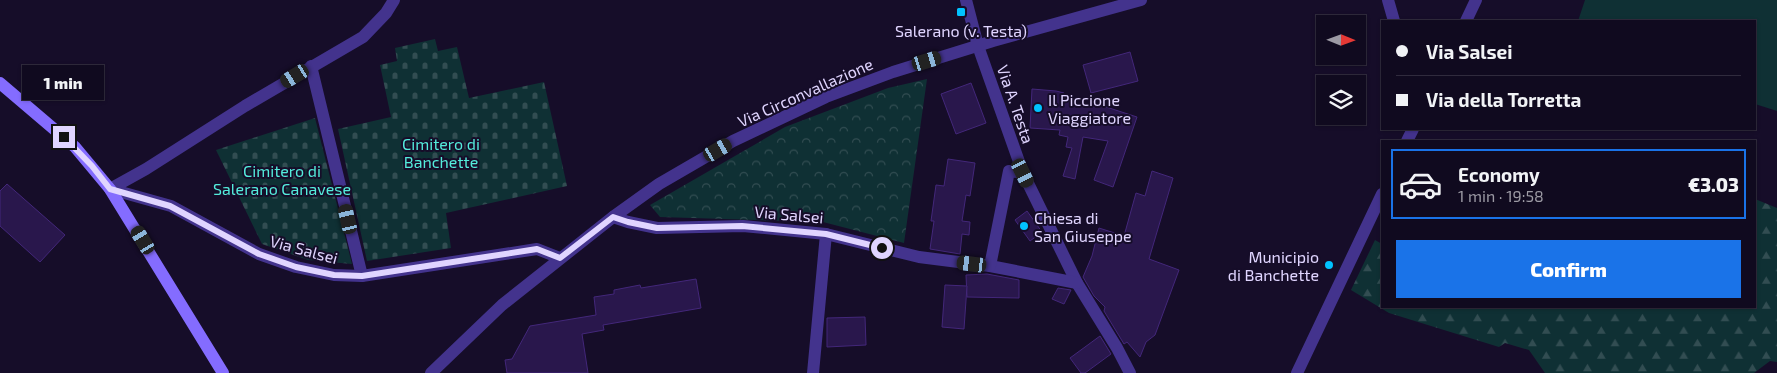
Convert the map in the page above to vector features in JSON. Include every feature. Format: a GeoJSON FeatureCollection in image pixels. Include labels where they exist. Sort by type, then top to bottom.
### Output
{"type":"FeatureCollection","features":[{"type":"Feature","properties":{"kind":"main road"},"geometry":{"type":"LineString","coordinates":[[0,84],[75,147],[110,189],[223,373]]}},
{"type":"Feature","properties":{"kind":"street"},"geometry":{"type":"LineString","coordinates":[[110,189],[146,170],[245,106],[363,37],[386,13],[394,0]]}},
{"type":"Feature","properties":{"kind":"street","name":"Via A. Testa"},"geometry":{"type":"LineString","coordinates":[[966,0],[978,46],[1023,173],[1077,283],[1129,371]]}},
{"type":"Feature","properties":{"kind":"street","name":"Via Circonvallazione"},"geometry":{"type":"LineString","coordinates":[[431,373],[502,305],[613,217],[659,184],[733,141],[826,97],[893,72],[1141,0]]}},
{"type":"Feature","properties":{"kind":"street"},"geometry":{"type":"LineString","coordinates":[[1388,0],[1394,20]]}},
{"type":"Feature","properties":{"kind":"street"},"geometry":{"type":"LineString","coordinates":[[1466,20],[1476,0]]}},
{"type":"Feature","properties":{"kind":"street"},"geometry":{"type":"LineString","coordinates":[[311,66],[362,276]]}},
{"type":"Feature","properties":{"kind":"street"},"geometry":{"type":"LineString","coordinates":[[990,266],[1010,171],[1023,173]]}},
{"type":"Feature","properties":{"kind":"street","name":"Via Salsei"},"geometry":{"type":"LineString","coordinates":[[110,189],[170,206],[259,254],[296,267],[334,275],[362,276],[537,249],[560,258]]}},
{"type":"Feature","properties":{"kind":"street"},"geometry":{"type":"LineString","coordinates":[[1298,373],[1381,196]]}},
{"type":"Feature","properties":{"kind":"street","name":"Via Salsei"},"geometry":{"type":"LineString","coordinates":[[613,217],[657,228],[742,226],[826,234],[919,257],[990,266],[1077,283]]}},
{"type":"Feature","properties":{"kind":"street"},"geometry":{"type":"LineString","coordinates":[[813,373],[826,234]]}},
{"type":"Feature","properties":{"kind":"green space"},"geometry":{"type":"Polygon","coordinates":[[[1585,0],[1777,0],[1777,111],[1756,104],[1756,20],[1578,20],[1585,0]]]}},
{"type":"Feature","properties":{"kind":"green space","name":"Cimitero di Banchette"},"geometry":{"type":"Polygon","coordinates":[[[435,39],[438,51],[457,47],[469,98],[544,82],[567,186],[446,213],[451,248],[367,261],[338,129],[391,117],[380,65],[397,61],[395,48],[435,39]]]}},
{"type":"Feature","properties":{"kind":"green space"},"geometry":{"type":"Polygon","coordinates":[[[927,79],[904,243],[823,222],[660,217],[650,205],[785,127],[888,88],[927,79]]]}},
{"type":"Feature","properties":{"kind":"green space","name":"Cimitero di Salerano Canavese"},"geometry":{"type":"Polygon","coordinates":[[[315,118],[352,264],[308,260],[262,244],[216,150],[315,118]]]}},
{"type":"Feature","properties":{"kind":"green space"},"geometry":{"type":"Polygon","coordinates":[[[1756,199],[1777,208],[1777,362],[1770,361],[1754,373],[1545,373],[1529,350],[1505,343],[1499,347],[1389,313],[1351,290],[1375,240],[1381,243],[1381,308],[1756,308],[1756,199]]]}},
{"type":"Feature","properties":{"kind":"building"},"geometry":{"type":"Polygon","coordinates":[[[1130,52],[1138,81],[1091,93],[1083,65],[1130,52]]]}},
{"type":"Feature","properties":{"kind":"building"},"geometry":{"type":"Polygon","coordinates":[[[971,83],[986,123],[956,134],[941,94],[971,83]]]}},
{"type":"Feature","properties":{"kind":"building"},"geometry":{"type":"Polygon","coordinates":[[[1032,89],[1064,93],[1063,101],[1095,107],[1094,103],[1137,117],[1113,187],[1094,180],[1108,141],[1083,137],[1075,179],[1063,176],[1072,148],[1066,147],[1068,137],[1059,135],[1060,130],[1030,128],[1032,89]]]}},
{"type":"Feature","properties":{"kind":"building"},"geometry":{"type":"Polygon","coordinates":[[[948,159],[975,163],[970,196],[966,195],[962,221],[970,222],[969,235],[962,234],[960,254],[930,249],[934,221],[931,221],[936,185],[944,186],[948,159]]]}},
{"type":"Feature","properties":{"kind":"building"},"geometry":{"type":"Polygon","coordinates":[[[1152,171],[1173,178],[1149,259],[1179,270],[1155,335],[1146,342],[1140,357],[1127,342],[1124,344],[1104,311],[1105,307],[1094,296],[1083,277],[1092,256],[1099,228],[1124,236],[1136,193],[1145,196],[1152,171]]]}},
{"type":"Feature","properties":{"kind":"building"},"geometry":{"type":"Polygon","coordinates":[[[7,184],[65,235],[40,262],[0,226],[0,191],[7,184]]]}},
{"type":"Feature","properties":{"kind":"building","name":"Chiesa di San Giuseppe"},"geometry":{"type":"Polygon","coordinates":[[[1027,211],[1042,232],[1030,241],[1015,220],[1027,211]]]}},
{"type":"Feature","properties":{"kind":"building"},"geometry":{"type":"Polygon","coordinates":[[[987,274],[1019,280],[1019,298],[967,297],[966,275],[987,274]]]}},
{"type":"Feature","properties":{"kind":"building"},"geometry":{"type":"Polygon","coordinates":[[[696,279],[701,308],[603,325],[604,330],[582,334],[588,373],[507,373],[505,360],[512,359],[530,326],[596,315],[594,297],[614,294],[614,290],[640,285],[641,288],[696,279]]]}},
{"type":"Feature","properties":{"kind":"building"},"geometry":{"type":"Polygon","coordinates":[[[945,285],[967,286],[964,329],[942,327],[945,285]]]}},
{"type":"Feature","properties":{"kind":"building"},"geometry":{"type":"Polygon","coordinates":[[[1058,288],[1071,290],[1064,304],[1052,299],[1058,288]]]}},
{"type":"Feature","properties":{"kind":"building"},"geometry":{"type":"Polygon","coordinates":[[[865,317],[866,345],[827,347],[827,318],[865,317]]]}},
{"type":"Feature","properties":{"kind":"building"},"geometry":{"type":"Polygon","coordinates":[[[1100,336],[1111,354],[1085,373],[1081,373],[1070,358],[1100,336]]]}},
{"type":"Feature","properties":{"kind":"place","name":"Salerano (v. Testa)"},"geometry":{"type":"Point","coordinates":[961,12]}},
{"type":"Feature","properties":{"kind":"place","name":"Il Piccione Viaggiatore"},"geometry":{"type":"Point","coordinates":[1038,108]}},
{"type":"Feature","properties":{"kind":"place","name":"Chiesa di San Giuseppe"},"geometry":{"type":"Point","coordinates":[1024,226]}},
{"type":"Feature","properties":{"kind":"place","name":"Municipio di Banchette"},"geometry":{"type":"Point","coordinates":[1329,265]}},
{"type":"Feature","properties":{"kind":"route"},"geometry":{"type":"LineString","coordinates":[[64,137],[92,166],[110,189],[170,206],[259,254],[296,267],[334,275],[362,276],[537,249],[560,258],[613,217],[657,228],[742,226],[826,234],[882,248]]}}]}
